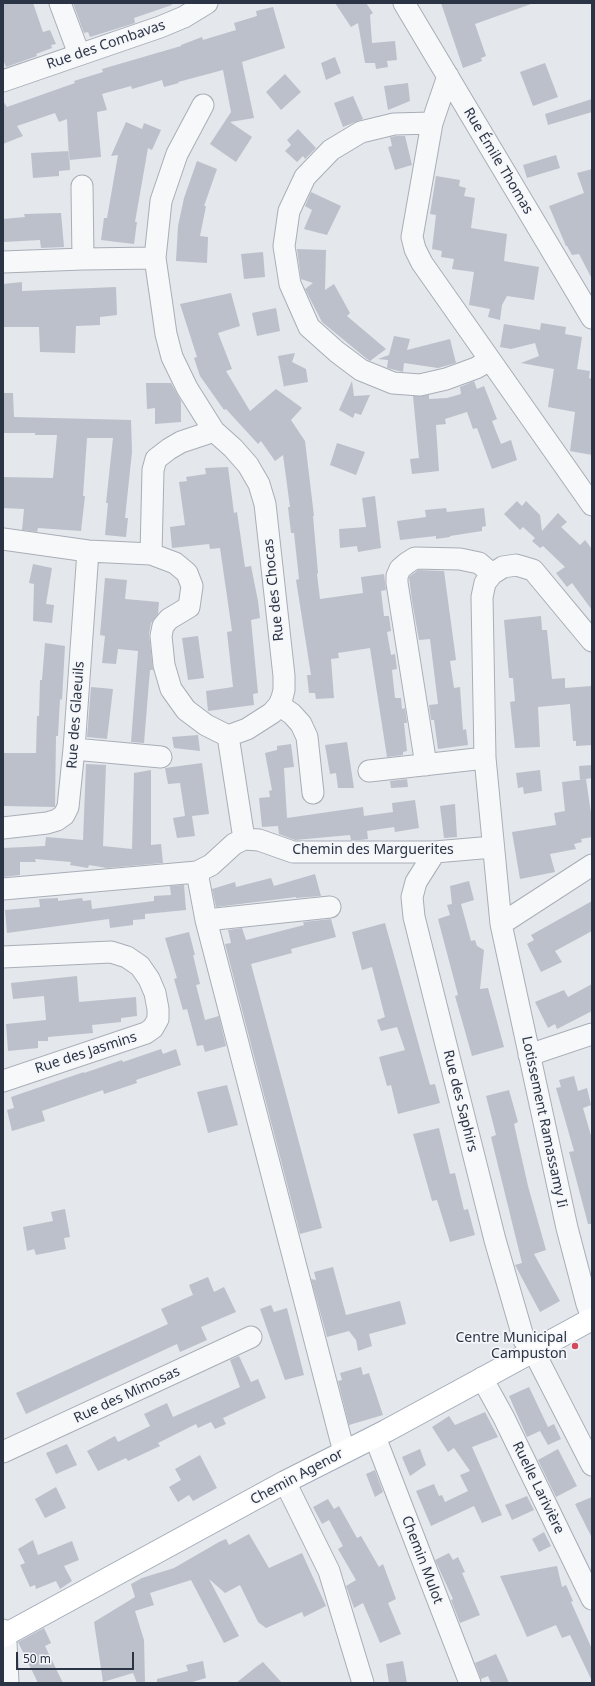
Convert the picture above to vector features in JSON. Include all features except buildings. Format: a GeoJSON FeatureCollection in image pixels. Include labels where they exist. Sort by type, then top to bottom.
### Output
{"type":"FeatureCollection","features":[{"type":"Feature","properties":{"kind":"main road","name":"Chemin Agenor"},"geometry":{"type":"LineString","coordinates":[[4,1634],[285,1482],[375,1437],[592,1318]]}},
{"type":"Feature","properties":{"kind":"street"},"geometry":{"type":"LineString","coordinates":[[60,3],[79,54]]}},
{"type":"Feature","properties":{"kind":"street","name":"Rue des Combavas"},"geometry":{"type":"LineString","coordinates":[[3,80],[166,24],[184,17],[207,3]]}},
{"type":"Feature","properties":{"kind":"street","name":"Rue Émile Thomas"},"geometry":{"type":"LineString","coordinates":[[404,3],[592,318]]}},
{"type":"Feature","properties":{"kind":"street"},"geometry":{"type":"LineString","coordinates":[[448,76],[432,124],[412,237],[415,249],[422,263],[592,505]]}},
{"type":"Feature","properties":{"kind":"street","name":"Rue des Chocas"},"geometry":{"type":"LineString","coordinates":[[203,105],[177,154],[161,201],[155,258],[166,334],[172,357],[187,388],[214,431],[233,448],[248,465],[259,484],[265,504],[284,676],[284,690],[279,705]]}},
{"type":"Feature","properties":{"kind":"street"},"geometry":{"type":"LineString","coordinates":[[432,124],[394,124],[361,132],[331,150],[305,177],[289,211],[284,246],[290,284],[309,327],[361,370],[393,383],[420,385],[446,379],[476,368],[490,360]]}},
{"type":"Feature","properties":{"kind":"street"},"geometry":{"type":"LineString","coordinates":[[82,186],[82,258]]}},
{"type":"Feature","properties":{"kind":"street"},"geometry":{"type":"LineString","coordinates":[[3,262],[82,258],[155,258]]}},
{"type":"Feature","properties":{"kind":"street"},"geometry":{"type":"LineString","coordinates":[[151,554],[153,470],[156,459],[181,442],[214,431]]}},
{"type":"Feature","properties":{"kind":"street"},"geometry":{"type":"LineString","coordinates":[[3,539],[88,551],[151,554],[175,563],[187,573],[192,586],[189,607],[169,619],[163,626],[161,636],[164,665],[171,689],[178,701],[191,714],[206,725],[228,736],[248,729],[272,713],[279,705],[292,714],[302,724],[307,737],[313,793]]}},
{"type":"Feature","properties":{"kind":"street","name":"Rue des Glaeuils"},"geometry":{"type":"LineString","coordinates":[[3,828],[47,823],[64,815],[70,797],[88,551]]}},
{"type":"Feature","properties":{"kind":"street"},"geometry":{"type":"LineString","coordinates":[[426,765],[397,576],[400,569],[406,562],[415,558],[460,559],[479,564],[492,574],[503,567],[516,565],[533,570],[591,638]]}},
{"type":"Feature","properties":{"kind":"street","name":"Lotissement Ramassamy Ii"},"geometry":{"type":"LineString","coordinates":[[492,574],[485,583],[482,597],[485,758],[500,924],[567,1228],[592,1318]]}},
{"type":"Feature","properties":{"kind":"street"},"geometry":{"type":"LineString","coordinates":[[3,889],[196,872],[211,865],[234,844],[244,839],[228,736]]}},
{"type":"Feature","properties":{"kind":"street"},"geometry":{"type":"LineString","coordinates":[[74,749],[161,757]]}},
{"type":"Feature","properties":{"kind":"street"},"geometry":{"type":"LineString","coordinates":[[369,771],[485,758]]}},
{"type":"Feature","properties":{"kind":"street","name":"Chemin des Marguerites"},"geometry":{"type":"LineString","coordinates":[[244,839],[259,840],[293,852],[434,852],[493,847]]}},
{"type":"Feature","properties":{"kind":"street","name":"Rue des Saphirs"},"geometry":{"type":"LineString","coordinates":[[434,852],[416,882],[412,898],[414,917],[495,1240],[524,1340],[533,1350],[592,1465]]}},
{"type":"Feature","properties":{"kind":"street"},"geometry":{"type":"LineString","coordinates":[[500,924],[592,865]]}},
{"type":"Feature","properties":{"kind":"street"},"geometry":{"type":"LineString","coordinates":[[196,872],[206,920],[344,1452]]}},
{"type":"Feature","properties":{"kind":"street"},"geometry":{"type":"LineString","coordinates":[[206,920],[330,907]]}},
{"type":"Feature","properties":{"kind":"street","name":"Rue des Jasmins"},"geometry":{"type":"LineString","coordinates":[[3,957],[111,952],[127,957],[140,966],[149,979],[155,993],[158,1009],[158,1019],[153,1028],[146,1033],[3,1081]]}},
{"type":"Feature","properties":{"kind":"street"},"geometry":{"type":"LineString","coordinates":[[529,1055],[592,1034]]}},
{"type":"Feature","properties":{"kind":"street","name":"Rue des Mimosas"},"geometry":{"type":"LineString","coordinates":[[3,1452],[251,1337]]}},
{"type":"Feature","properties":{"kind":"street","name":"Ruelle Larivière"},"geometry":{"type":"LineString","coordinates":[[482,1378],[504,1418],[592,1598]]}},
{"type":"Feature","properties":{"kind":"street","name":"Chemin Mulot"},"geometry":{"type":"LineString","coordinates":[[375,1437],[470,1683]]}},
{"type":"Feature","properties":{"kind":"street"},"geometry":{"type":"LineString","coordinates":[[285,1482],[329,1572],[363,1683]]}},
{"type":"Feature","properties":{"kind":"street"},"geometry":{"type":"LineString","coordinates":[[4,1634],[8,1683]]}},
{"type":"Feature","properties":{"kind":"place","name":"Centre Municipal Campuston"},"geometry":{"type":"Point","coordinates":[575,1346]}}]}
